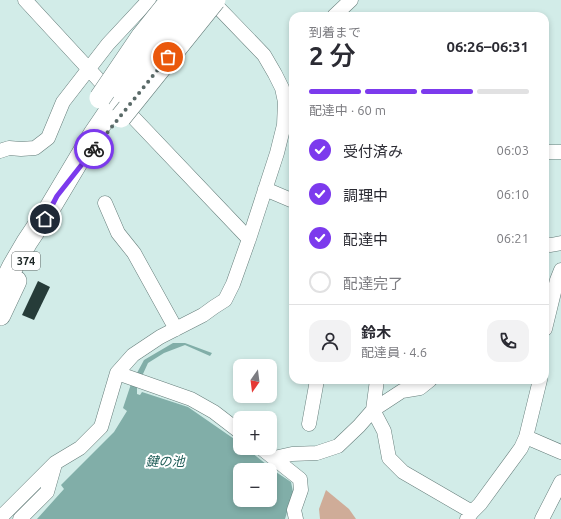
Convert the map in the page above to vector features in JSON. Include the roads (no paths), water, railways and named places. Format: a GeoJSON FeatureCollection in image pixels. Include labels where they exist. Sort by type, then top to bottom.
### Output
{"type":"FeatureCollection","features":[{"type":"Feature","properties":{"kind":"highway"},"geometry":{"type":"LineString","coordinates":[[116,110],[142,36],[171,0]]}},
{"type":"Feature","properties":{"kind":"highway","name":"374"},"geometry":{"type":"LineString","coordinates":[[0,292],[27,242],[54,201],[94,134],[116,110],[155,48],[193,0]]}},
{"type":"Feature","properties":{"kind":"highway"},"geometry":{"type":"LineString","coordinates":[[116,110],[214,3]]}},
{"type":"Feature","properties":{"kind":"highway","name":"374"},"geometry":{"type":"LineString","coordinates":[[0,315],[54,201]]}},
{"type":"Feature","properties":{"kind":"street"},"geometry":{"type":"LineString","coordinates":[[25,0],[89,68],[116,110],[249,239]]}},
{"type":"Feature","properties":{"kind":"street"},"geometry":{"type":"LineString","coordinates":[[0,151],[9,148],[35,148],[48,138],[63,102],[108,44],[149,0]]}},
{"type":"Feature","properties":{"kind":"street"},"geometry":{"type":"LineString","coordinates":[[338,12],[350,0]]}},
{"type":"Feature","properties":{"kind":"street"},"geometry":{"type":"LineString","coordinates":[[0,518],[55,463],[80,448],[100,427],[117,374],[133,355],[160,337],[203,315],[225,300],[233,284],[276,154],[289,102],[264,55],[214,3]]}},
{"type":"Feature","properties":{"kind":"street"},"geometry":{"type":"LineString","coordinates":[[549,152],[561,152]]}},
{"type":"Feature","properties":{"kind":"street"},"geometry":{"type":"LineString","coordinates":[[265,189],[289,199]]}},
{"type":"Feature","properties":{"kind":"street"},"geometry":{"type":"LineString","coordinates":[[105,203],[118,233],[134,253],[176,329]]}},
{"type":"Feature","properties":{"kind":"street"},"geometry":{"type":"LineString","coordinates":[[549,245],[561,243]]}},
{"type":"Feature","properties":{"kind":"street"},"geometry":{"type":"LineString","coordinates":[[549,313],[561,270]]}},
{"type":"Feature","properties":{"kind":"street"},"geometry":{"type":"LineString","coordinates":[[117,374],[191,399],[214,412],[233,427]]}},
{"type":"Feature","properties":{"kind":"street"},"geometry":{"type":"LineString","coordinates":[[309,424],[316,384]]}},
{"type":"Feature","properties":{"kind":"street"},"geometry":{"type":"LineString","coordinates":[[377,384],[373,410],[384,431],[389,458],[403,472],[470,516],[521,448],[526,437],[539,384]]}},
{"type":"Feature","properties":{"kind":"street"},"geometry":{"type":"LineString","coordinates":[[274,458],[292,454],[317,453],[338,446],[373,410],[402,391],[420,388],[425,384]]}},
{"type":"Feature","properties":{"kind":"street"},"geometry":{"type":"LineString","coordinates":[[526,437],[561,452]]}},
{"type":"Feature","properties":{"kind":"street"},"geometry":{"type":"LineString","coordinates":[[270,455],[300,479],[301,490],[294,510],[296,519]]}},
{"type":"Feature","properties":{"kind":"street"},"geometry":{"type":"LineString","coordinates":[[20,519],[47,492],[55,463]]}},
{"type":"Feature","properties":{"kind":"street"},"geometry":{"type":"LineString","coordinates":[[542,519],[561,482]]}},
{"type":"Feature","properties":{"kind":"water","name":"鍵の池"},"geometry":{"type":"Polygon","coordinates":[[[173,343],[185,343],[212,353],[210,356],[185,345],[164,353],[148,363],[137,387],[137,394],[140,395],[142,392],[188,407],[233,438],[233,455],[255,455],[265,463],[233,463],[233,507],[277,507],[277,473],[291,482],[293,492],[285,519],[37,519],[64,489],[61,485],[114,432],[127,411],[123,408],[131,384],[144,360],[173,343]]]}}]}
